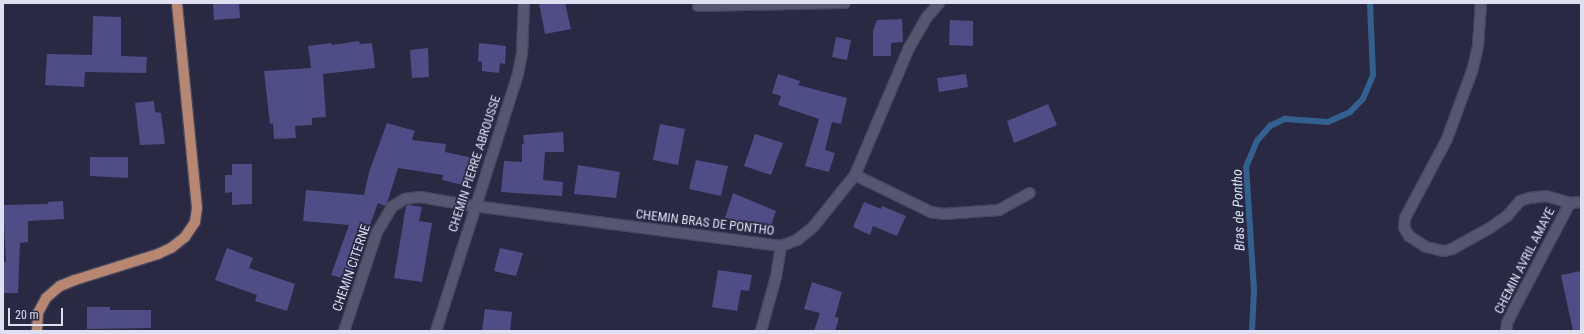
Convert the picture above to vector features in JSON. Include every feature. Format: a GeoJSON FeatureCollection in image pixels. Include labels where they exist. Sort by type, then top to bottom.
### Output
{"type":"FeatureCollection","features":[{"type":"Feature","properties":{"kind":"main road"},"geometry":{"type":"LineString","coordinates":[[37,331],[38,313],[46,298],[60,286],[165,251],[185,237],[195,222],[197,208],[177,3]]}},
{"type":"Feature","properties":{"kind":"street","name":"CHEMIN PIERRE ABROUSSE"},"geometry":{"type":"LineString","coordinates":[[436,331],[474,206],[518,74],[522,53],[524,3]]}},
{"type":"Feature","properties":{"kind":"street"},"geometry":{"type":"LineString","coordinates":[[698,6],[845,3]]}},
{"type":"Feature","properties":{"kind":"street","name":"CHEMIN BRAS DE PONTHO"},"geometry":{"type":"LineString","coordinates":[[474,206],[781,246],[797,240],[814,226],[855,175],[909,48],[927,17],[939,3]]}},
{"type":"Feature","properties":{"kind":"street"},"geometry":{"type":"LineString","coordinates":[[1481,3],[1478,46],[1472,71],[1447,139],[1405,218],[1404,228],[1409,236],[1416,242],[1426,247],[1444,251],[1452,249],[1490,228],[1507,216],[1520,201],[1537,196],[1546,196],[1570,203],[1581,202]]}},
{"type":"Feature","properties":{"kind":"street"},"geometry":{"type":"LineString","coordinates":[[855,175],[931,212],[943,214],[999,210],[1030,192]]}},
{"type":"Feature","properties":{"kind":"street","name":"CHEMIN CITERNE"},"geometry":{"type":"LineString","coordinates":[[344,331],[377,232],[392,207],[405,199],[420,197],[474,206]]}},
{"type":"Feature","properties":{"kind":"street","name":"CHEMIN AVRIL AMAYE"},"geometry":{"type":"LineString","coordinates":[[1506,331],[1507,323],[1570,203]]}},
{"type":"Feature","properties":{"kind":"street"},"geometry":{"type":"LineString","coordinates":[[761,331],[776,277],[781,246]]}},
{"type":"Feature","properties":{"kind":"building"},"geometry":{"type":"Polygon","coordinates":[[[213,3],[239,3],[240,18],[214,20],[213,3]]]}},
{"type":"Feature","properties":{"kind":"building"},"geometry":{"type":"Polygon","coordinates":[[[539,3],[565,3],[571,29],[545,34],[539,3]]]}},
{"type":"Feature","properties":{"kind":"building"},"geometry":{"type":"Polygon","coordinates":[[[93,16],[121,17],[121,56],[147,57],[146,73],[85,72],[84,87],[45,85],[47,54],[92,55],[93,16]]]}},
{"type":"Feature","properties":{"kind":"building"},"geometry":{"type":"Polygon","coordinates":[[[902,19],[903,42],[891,43],[891,56],[873,56],[873,31],[877,20],[902,19]]]}},
{"type":"Feature","properties":{"kind":"building"},"geometry":{"type":"Polygon","coordinates":[[[950,20],[973,21],[973,46],[949,45],[950,20]]]}},
{"type":"Feature","properties":{"kind":"building"},"geometry":{"type":"Polygon","coordinates":[[[836,37],[851,40],[847,60],[832,57],[836,37]]]}},
{"type":"Feature","properties":{"kind":"building"},"geometry":{"type":"Polygon","coordinates":[[[359,41],[360,44],[372,43],[375,68],[323,74],[326,117],[312,118],[312,125],[295,126],[296,138],[274,139],[273,123],[270,124],[264,71],[311,68],[308,46],[331,43],[332,45],[359,41]]]}},
{"type":"Feature","properties":{"kind":"building"},"geometry":{"type":"Polygon","coordinates":[[[479,43],[506,46],[505,64],[500,63],[499,73],[482,71],[482,62],[478,61],[479,43]]]}},
{"type":"Feature","properties":{"kind":"building"},"geometry":{"type":"Polygon","coordinates":[[[428,48],[429,77],[412,78],[410,50],[428,48]]]}},
{"type":"Feature","properties":{"kind":"building"},"geometry":{"type":"Polygon","coordinates":[[[778,74],[800,81],[798,85],[847,98],[841,124],[832,122],[825,150],[835,153],[829,172],[805,166],[819,119],[778,105],[781,96],[772,93],[778,74]]]}},
{"type":"Feature","properties":{"kind":"building"},"geometry":{"type":"Polygon","coordinates":[[[966,74],[968,87],[939,92],[937,78],[966,74]]]}},
{"type":"Feature","properties":{"kind":"building"},"geometry":{"type":"Polygon","coordinates":[[[154,101],[155,112],[161,113],[165,144],[140,145],[135,103],[154,101]]]}},
{"type":"Feature","properties":{"kind":"building"},"geometry":{"type":"Polygon","coordinates":[[[1048,104],[1057,125],[1014,143],[1007,121],[1048,104]]]}},
{"type":"Feature","properties":{"kind":"building"},"geometry":{"type":"Polygon","coordinates":[[[387,123],[415,131],[412,140],[446,144],[445,152],[473,158],[467,186],[442,180],[443,175],[398,168],[387,203],[385,206],[378,203],[350,280],[331,275],[349,225],[303,221],[306,190],[364,195],[369,172],[387,123]]]}},
{"type":"Feature","properties":{"kind":"building"},"geometry":{"type":"Polygon","coordinates":[[[660,124],[685,129],[678,165],[653,160],[660,124]]]}},
{"type":"Feature","properties":{"kind":"building"},"geometry":{"type":"Polygon","coordinates":[[[563,132],[564,152],[545,152],[543,180],[563,182],[562,196],[501,192],[504,161],[522,162],[522,144],[524,144],[523,135],[563,132]]]}},
{"type":"Feature","properties":{"kind":"building"},"geometry":{"type":"Polygon","coordinates":[[[755,134],[783,143],[771,175],[744,166],[755,134]]]}},
{"type":"Feature","properties":{"kind":"building"},"geometry":{"type":"Polygon","coordinates":[[[90,157],[128,157],[128,178],[90,176],[90,157]]]}},
{"type":"Feature","properties":{"kind":"building"},"geometry":{"type":"Polygon","coordinates":[[[696,160],[728,166],[721,196],[689,189],[696,160]]]}},
{"type":"Feature","properties":{"kind":"building"},"geometry":{"type":"Polygon","coordinates":[[[232,164],[252,164],[252,204],[232,205],[232,192],[225,193],[225,175],[232,175],[232,164]]]}},
{"type":"Feature","properties":{"kind":"building"},"geometry":{"type":"Polygon","coordinates":[[[578,165],[620,172],[616,198],[574,194],[578,165]]]}},
{"type":"Feature","properties":{"kind":"building"},"geometry":{"type":"Polygon","coordinates":[[[733,193],[776,211],[769,232],[725,218],[733,193]]]}},
{"type":"Feature","properties":{"kind":"building"},"geometry":{"type":"Polygon","coordinates":[[[63,201],[64,219],[28,221],[28,242],[20,243],[18,293],[3,293],[3,262],[6,262],[3,205],[48,204],[48,202],[63,201]]]}},
{"type":"Feature","properties":{"kind":"building"},"geometry":{"type":"Polygon","coordinates":[[[864,202],[881,209],[882,206],[906,216],[897,236],[873,226],[870,235],[853,227],[864,202]]]}},
{"type":"Feature","properties":{"kind":"building"},"geometry":{"type":"Polygon","coordinates":[[[406,206],[422,207],[419,221],[432,223],[422,282],[394,278],[406,206]]]}},
{"type":"Feature","properties":{"kind":"building"},"geometry":{"type":"Polygon","coordinates":[[[227,248],[253,258],[249,268],[295,284],[287,311],[255,301],[257,295],[215,280],[227,248]]]}},
{"type":"Feature","properties":{"kind":"building"},"geometry":{"type":"Polygon","coordinates":[[[500,248],[523,253],[516,276],[494,271],[500,248]]]}},
{"type":"Feature","properties":{"kind":"building"},"geometry":{"type":"Polygon","coordinates":[[[718,270],[752,275],[749,291],[741,290],[737,311],[712,307],[718,270]]]}},
{"type":"Feature","properties":{"kind":"building"},"geometry":{"type":"Polygon","coordinates":[[[1581,271],[1581,331],[1573,331],[1561,275],[1581,271]]]}},
{"type":"Feature","properties":{"kind":"building"},"geometry":{"type":"Polygon","coordinates":[[[812,282],[842,292],[835,317],[839,318],[835,331],[814,331],[820,313],[804,309],[812,282]]]}},
{"type":"Feature","properties":{"kind":"building"},"geometry":{"type":"Polygon","coordinates":[[[87,307],[110,307],[110,310],[151,310],[151,328],[87,329],[87,307]]]}},
{"type":"Feature","properties":{"kind":"building"},"geometry":{"type":"Polygon","coordinates":[[[485,309],[512,312],[510,331],[482,331],[485,309]]]}},
{"type":"Feature","properties":{"kind":"waterway","name":"Bras de Pontho"},"geometry":{"type":"LineString","coordinates":[[1252,331],[1254,290],[1246,167],[1257,141],[1270,126],[1285,119],[1328,122],[1350,112],[1363,99],[1373,75],[1370,3]]}}]}
